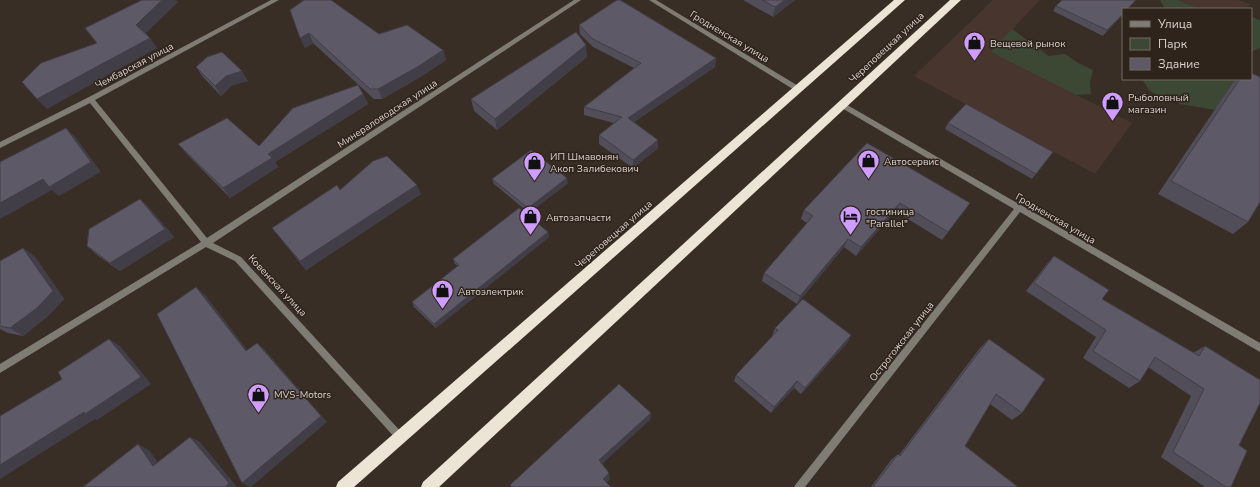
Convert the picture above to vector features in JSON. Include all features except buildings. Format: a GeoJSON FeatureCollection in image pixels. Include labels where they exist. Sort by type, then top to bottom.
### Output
{"type":"FeatureCollection","features":[{"type":"Feature","properties":{"kind":"highway","name":"Череповецкая улица"},"geometry":{"type":"LineString","coordinates":[[342,487],[900,0]]}},
{"type":"Feature","properties":{"kind":"highway","name":"Череповецкая улица"},"geometry":{"type":"LineString","coordinates":[[428,487],[956,0]]}},
{"type":"Feature","properties":{"kind":"street","name":"Чембарская улица"},"geometry":{"type":"LineString","coordinates":[[0,145],[91,99],[276,0]]}},
{"type":"Feature","properties":{"kind":"street","name":"Минераловодская улица"},"geometry":{"type":"LineString","coordinates":[[0,370],[206,244],[578,0]]}},
{"type":"Feature","properties":{"kind":"street","name":"Гродненская улица"},"geometry":{"type":"LineString","coordinates":[[652,0],[798,89]]}},
{"type":"Feature","properties":{"kind":"street","name":"Ковенская улица"},"geometry":{"type":"LineString","coordinates":[[91,99],[206,244],[238,259],[400,437]]}},
{"type":"Feature","properties":{"kind":"street","name":"Гродненская улица"},"geometry":{"type":"LineString","coordinates":[[842,105],[1260,348]]}},
{"type":"Feature","properties":{"kind":"street","name":"Острогожская улица"},"geometry":{"type":"LineString","coordinates":[[799,487],[1019,208]]}},
{"type":"Feature","properties":{"kind":"shaded area"},"geometry":{"type":"Polygon","coordinates":[[[993,0],[1040,0],[991,52],[1132,123],[1095,174],[914,76],[993,0]]]}},
{"type":"Feature","properties":{"kind":"shaded area"},"geometry":{"type":"Polygon","coordinates":[[[1178,0],[1239,0],[1250,4],[1248,8],[1197,8],[1178,0]]]}},
{"type":"Feature","properties":{"kind":"green space"},"geometry":{"type":"Polygon","coordinates":[[[1160,0],[1178,0],[1197,8],[1164,8],[1160,0]]]}},
{"type":"Feature","properties":{"kind":"green space"},"geometry":{"type":"Polygon","coordinates":[[[1252,17],[1260,20],[1260,48],[1252,52],[1252,17]]]}},
{"type":"Feature","properties":{"kind":"green space"},"geometry":{"type":"Polygon","coordinates":[[[1012,29],[1049,56],[1065,54],[1078,63],[1093,70],[1090,82],[1091,94],[1076,95],[991,52],[1012,29]]]}},
{"type":"Feature","properties":{"kind":"green space"},"geometry":{"type":"Polygon","coordinates":[[[1143,80],[1238,80],[1232,84],[1215,110],[1180,104],[1169,98],[1162,98],[1149,90],[1143,80]]]}},
{"type":"Feature","properties":{"kind":"place","name":"Вещевой рынок"},"geometry":{"type":"Point","coordinates":[975,62]}},
{"type":"Feature","properties":{"kind":"place","name":"Рыболовный магазин"},"geometry":{"type":"Point","coordinates":[1112,122]}},
{"type":"Feature","properties":{"kind":"place","name":"Автосервис"},"geometry":{"type":"Point","coordinates":[869,180]}},
{"type":"Feature","properties":{"kind":"place","name":"ИП Шмавонян Акоп Залибекович"},"geometry":{"type":"Point","coordinates":[534,182]}},
{"type":"Feature","properties":{"kind":"place","name":"Автозапчасти"},"geometry":{"type":"Point","coordinates":[531,236]}},
{"type":"Feature","properties":{"kind":"place","name":"гостиница \"Parallel\""},"geometry":{"type":"Point","coordinates":[850,236]}},
{"type":"Feature","properties":{"kind":"place","name":"Автоэлектрик"},"geometry":{"type":"Point","coordinates":[443,310]}},
{"type":"Feature","properties":{"kind":"place","name":"MVS-Motors"},"geometry":{"type":"Point","coordinates":[259,414]}}]}
